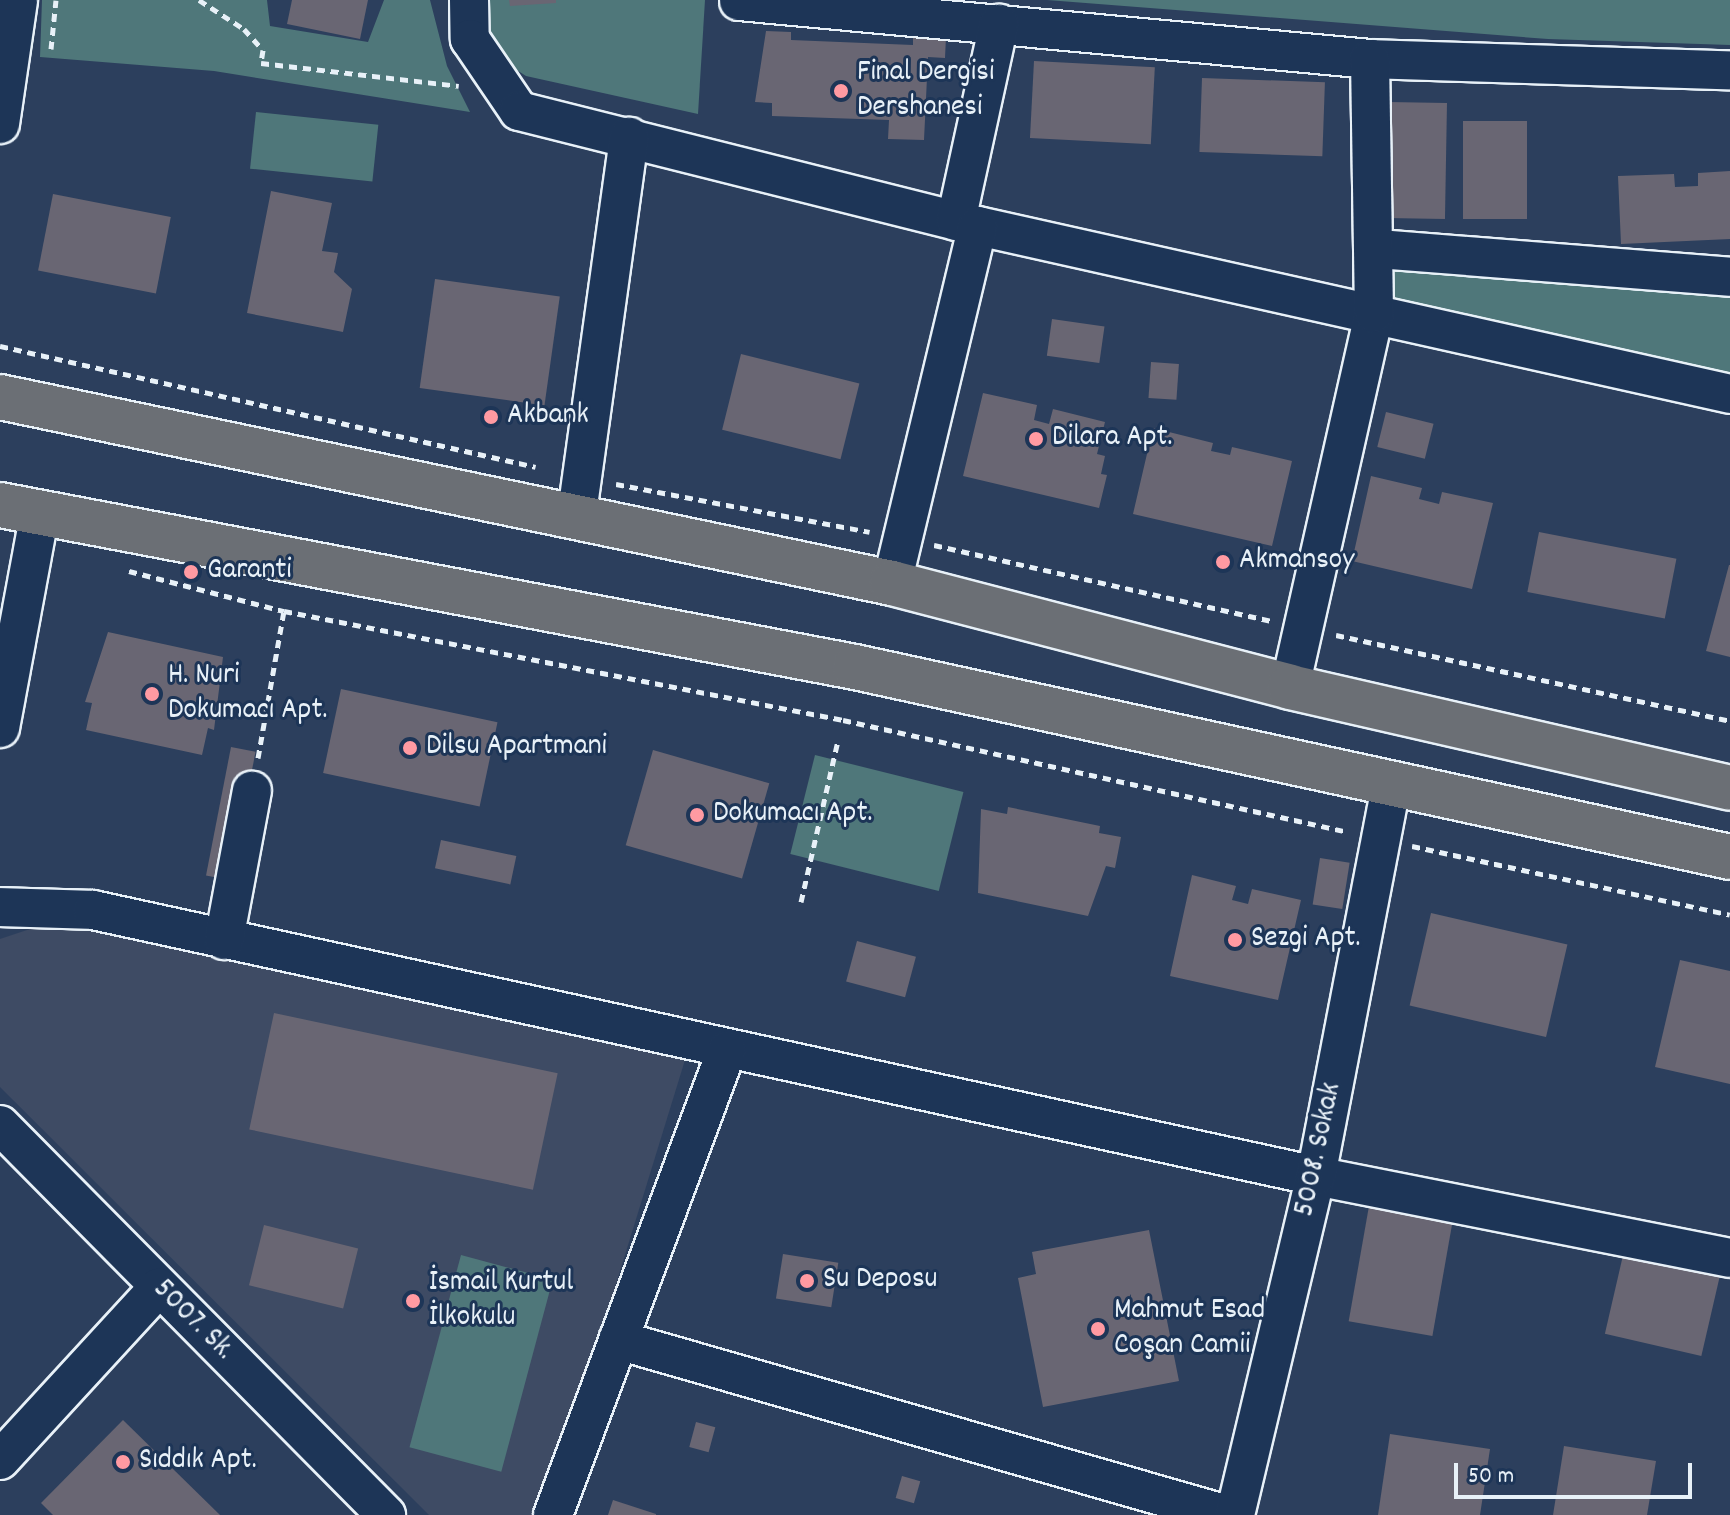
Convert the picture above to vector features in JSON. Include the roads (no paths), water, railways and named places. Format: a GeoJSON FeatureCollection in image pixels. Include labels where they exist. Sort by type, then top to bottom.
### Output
{"type":"FeatureCollection","features":[{"type":"Feature","properties":{"kind":"main road"},"geometry":{"type":"LineString","coordinates":[[0,397],[577,513],[892,583],[1290,687],[1730,788]]}},
{"type":"Feature","properties":{"kind":"main road"},"geometry":{"type":"LineString","coordinates":[[12,511],[855,667],[1730,857]]}},
{"type":"Feature","properties":{"kind":"street"},"geometry":{"type":"LineString","coordinates":[[0,124],[18,0]]}},
{"type":"Feature","properties":{"kind":"street"},"geometry":{"type":"LineString","coordinates":[[469,0],[470,39],[519,111],[967,224],[1730,394]]}},
{"type":"Feature","properties":{"kind":"street"},"geometry":{"type":"LineString","coordinates":[[739,1],[1370,59],[1730,70]]}},
{"type":"Feature","properties":{"kind":"street"},"geometry":{"type":"LineString","coordinates":[[892,583],[967,224],[999,24]]}},
{"type":"Feature","properties":{"kind":"street"},"geometry":{"type":"LineString","coordinates":[[1290,687],[1374,313],[1378,249],[1370,59]]}},
{"type":"Feature","properties":{"kind":"street"},"geometry":{"type":"LineString","coordinates":[[577,513],[629,137]]}},
{"type":"Feature","properties":{"kind":"street"},"geometry":{"type":"LineString","coordinates":[[1378,249],[1730,277]]}},
{"type":"Feature","properties":{"kind":"street"},"geometry":{"type":"LineString","coordinates":[[0,728],[12,511]]}},
{"type":"Feature","properties":{"kind":"street","name":"5008. Sokak"},"geometry":{"type":"LineString","coordinates":[[1235,1515],[1316,1176],[1392,782]]}},
{"type":"Feature","properties":{"kind":"street"},"geometry":{"type":"LineString","coordinates":[[224,940],[252,791]]}},
{"type":"Feature","properties":{"kind":"street"},"geometry":{"type":"LineString","coordinates":[[0,907],[93,910],[1316,1176],[1730,1258]]}},
{"type":"Feature","properties":{"kind":"street"},"geometry":{"type":"LineString","coordinates":[[553,1515],[727,1050]]}},
{"type":"Feature","properties":{"kind":"street","name":"5007. Sk."},"geometry":{"type":"LineString","coordinates":[[0,1125],[386,1515]]}},
{"type":"Feature","properties":{"kind":"street"},"geometry":{"type":"LineString","coordinates":[[0,1460],[158,1288]]}},
{"type":"Feature","properties":{"kind":"street"},"geometry":{"type":"LineString","coordinates":[[618,1340],[1227,1515]]}},
{"type":"Feature","properties":{"kind":"place","name":"Final Dergisi Dershanesi"},"geometry":{"type":"Point","coordinates":[841,91]}},
{"type":"Feature","properties":{"kind":"place","name":"Akbank"},"geometry":{"type":"Point","coordinates":[491,417]}},
{"type":"Feature","properties":{"kind":"place","name":"Dilara Apt."},"geometry":{"type":"Point","coordinates":[1036,439]}},
{"type":"Feature","properties":{"kind":"place","name":"Akmansoy"},"geometry":{"type":"Point","coordinates":[1223,562]}},
{"type":"Feature","properties":{"kind":"place","name":"Garanti"},"geometry":{"type":"Point","coordinates":[191,572]}},
{"type":"Feature","properties":{"kind":"place","name":"H. Nuri Dokumacı Apt."},"geometry":{"type":"Point","coordinates":[152,694]}},
{"type":"Feature","properties":{"kind":"place","name":"Dilsu Apartmani"},"geometry":{"type":"Point","coordinates":[410,748]}},
{"type":"Feature","properties":{"kind":"place","name":"Dokumacı Apt."},"geometry":{"type":"Point","coordinates":[697,815]}},
{"type":"Feature","properties":{"kind":"place","name":"Sezgi Apt."},"geometry":{"type":"Point","coordinates":[1235,940]}},
{"type":"Feature","properties":{"kind":"place","name":"Su Deposu"},"geometry":{"type":"Point","coordinates":[807,1281]}},
{"type":"Feature","properties":{"kind":"place","name":"İsmail Kurtul İlkokulu"},"geometry":{"type":"Point","coordinates":[413,1301]}},
{"type":"Feature","properties":{"kind":"place","name":"Mahmut Esad Coşan Camii"},"geometry":{"type":"Point","coordinates":[1098,1329]}},
{"type":"Feature","properties":{"kind":"place","name":"Sıddık Apt."},"geometry":{"type":"Point","coordinates":[123,1462]}}]}
